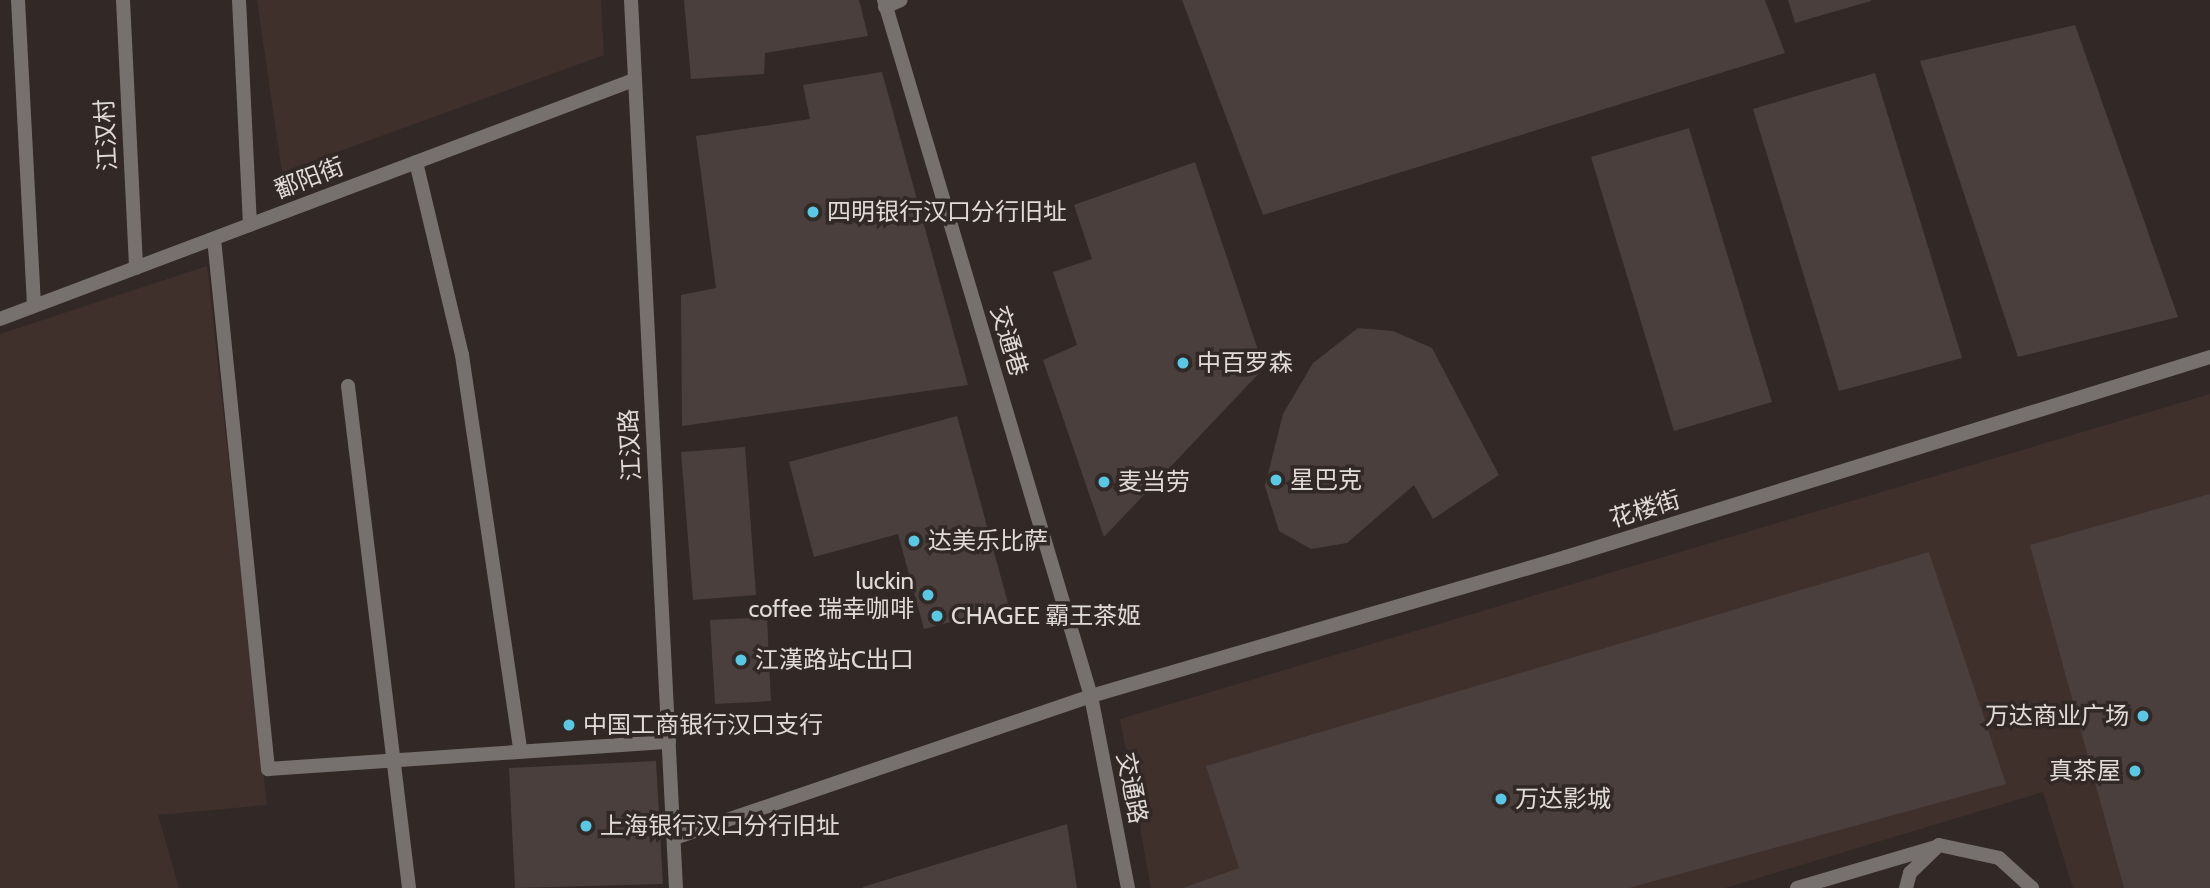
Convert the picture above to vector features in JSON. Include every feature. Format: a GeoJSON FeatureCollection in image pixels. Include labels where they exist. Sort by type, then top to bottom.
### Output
{"type":"FeatureCollection","features":[{"type":"Feature","properties":{"kind":"street"},"geometry":{"type":"LineString","coordinates":[[18,0],[34,306]]}},
{"type":"Feature","properties":{"kind":"street","name":"江汉村"},"geometry":{"type":"LineString","coordinates":[[122,0],[136,268]]}},
{"type":"Feature","properties":{"kind":"street"},"geometry":{"type":"LineString","coordinates":[[239,0],[250,225]]}},
{"type":"Feature","properties":{"kind":"street","name":"江汉路"},"geometry":{"type":"LineString","coordinates":[[631,0],[676,888]]}},
{"type":"Feature","properties":{"kind":"street"},"geometry":{"type":"LineString","coordinates":[[885,3],[901,0]]}},
{"type":"Feature","properties":{"kind":"street","name":"交通巷"},"geometry":{"type":"LineString","coordinates":[[885,3],[1091,696]]}},
{"type":"Feature","properties":{"kind":"street","name":"鄱阳街"},"geometry":{"type":"LineString","coordinates":[[0,319],[634,80]]}},
{"type":"Feature","properties":{"kind":"street"},"geometry":{"type":"LineString","coordinates":[[416,162],[462,355],[520,750]]}},
{"type":"Feature","properties":{"kind":"street"},"geometry":{"type":"LineString","coordinates":[[214,239],[268,769],[395,757],[669,742]]}},
{"type":"Feature","properties":{"kind":"street","name":"花楼街"},"geometry":{"type":"LineString","coordinates":[[674,838],[1091,696],[1566,557],[2210,357]]}},
{"type":"Feature","properties":{"kind":"street"},"geometry":{"type":"LineString","coordinates":[[348,386],[409,888]]}},
{"type":"Feature","properties":{"kind":"street","name":"交通路"},"geometry":{"type":"LineString","coordinates":[[1091,696],[1128,888]]}},
{"type":"Feature","properties":{"kind":"street"},"geometry":{"type":"LineString","coordinates":[[1906,888],[1910,873],[1940,845]]}},
{"type":"Feature","properties":{"kind":"street"},"geometry":{"type":"LineString","coordinates":[[1797,888],[1940,845],[1999,858],[2032,888]]}},
{"type":"Feature","properties":{"kind":"shaded area"},"geometry":{"type":"Polygon","coordinates":[[[257,0],[601,0],[604,55],[282,172],[257,0]]]}},
{"type":"Feature","properties":{"kind":"shaded area"},"geometry":{"type":"Polygon","coordinates":[[[207,266],[267,805],[158,815],[179,888],[0,888],[0,334],[207,266]]]}},
{"type":"Feature","properties":{"kind":"shaded area"},"geometry":{"type":"Polygon","coordinates":[[[2210,394],[2210,888],[2073,888],[2043,792],[1725,888],[1151,888],[1120,719],[2210,394]]]}},
{"type":"Feature","properties":{"kind":"building"},"geometry":{"type":"Polygon","coordinates":[[[684,0],[859,0],[868,36],[765,53],[764,74],[691,79],[684,0]]]}},
{"type":"Feature","properties":{"kind":"building"},"geometry":{"type":"Polygon","coordinates":[[[1182,0],[1765,0],[1785,53],[1263,215],[1182,0]]]}},
{"type":"Feature","properties":{"kind":"building"},"geometry":{"type":"Polygon","coordinates":[[[1788,0],[1871,0],[1871,1],[1795,23],[1788,0]]]}},
{"type":"Feature","properties":{"kind":"building"},"geometry":{"type":"Polygon","coordinates":[[[2075,25],[2178,317],[2018,357],[1920,61],[2075,25]]]}},
{"type":"Feature","properties":{"kind":"building","name":"四明银行汉口分行旧址"},"geometry":{"type":"Polygon","coordinates":[[[882,72],[968,385],[682,426],[681,295],[716,288],[696,136],[810,119],[803,85],[882,72]]]}},
{"type":"Feature","properties":{"kind":"building"},"geometry":{"type":"Polygon","coordinates":[[[1875,73],[1962,358],[1839,391],[1753,109],[1875,73]]]}},
{"type":"Feature","properties":{"kind":"building"},"geometry":{"type":"Polygon","coordinates":[[[1689,128],[1772,402],[1674,431],[1591,157],[1689,128]]]}},
{"type":"Feature","properties":{"kind":"building"},"geometry":{"type":"Polygon","coordinates":[[[1195,162],[1264,368],[1104,537],[1043,360],[1077,345],[1053,272],[1092,259],[1074,205],[1195,162]]]}},
{"type":"Feature","properties":{"kind":"building"},"geometry":{"type":"Polygon","coordinates":[[[1358,328],[1393,331],[1432,348],[1499,475],[1433,519],[1414,485],[1347,543],[1311,549],[1279,531],[1265,486],[1283,414],[1313,363],[1358,328]]]}},
{"type":"Feature","properties":{"kind":"building"},"geometry":{"type":"Polygon","coordinates":[[[957,416],[1009,607],[924,629],[898,534],[814,557],[789,462],[957,416]]]}},
{"type":"Feature","properties":{"kind":"building"},"geometry":{"type":"Polygon","coordinates":[[[745,447],[756,595],[693,600],[681,452],[745,447]]]}},
{"type":"Feature","properties":{"kind":"building","name":"万达商业广场"},"geometry":{"type":"Polygon","coordinates":[[[2210,494],[2210,888],[2124,888],[2030,545],[2210,494]]]}},
{"type":"Feature","properties":{"kind":"building"},"geometry":{"type":"Polygon","coordinates":[[[1929,552],[2006,784],[1629,888],[1183,888],[1239,868],[1206,766],[1929,552]]]}},
{"type":"Feature","properties":{"kind":"building","name":"江漢路站C出口"},"geometry":{"type":"Polygon","coordinates":[[[767,617],[771,701],[715,704],[710,620],[767,617]]]}},
{"type":"Feature","properties":{"kind":"building","name":"上海银行汉口分行旧址"},"geometry":{"type":"Polygon","coordinates":[[[656,761],[663,884],[515,888],[509,768],[656,761]]]}},
{"type":"Feature","properties":{"kind":"building"},"geometry":{"type":"Polygon","coordinates":[[[1067,824],[1077,888],[863,888],[863,887],[1067,824]]]}},
{"type":"Feature","properties":{"kind":"place","name":"四明银行汉口分行旧址"},"geometry":{"type":"Point","coordinates":[813,212]}},
{"type":"Feature","properties":{"kind":"place","name":"中百罗森"},"geometry":{"type":"Point","coordinates":[1183,363]}},
{"type":"Feature","properties":{"kind":"place","name":"星巴克"},"geometry":{"type":"Point","coordinates":[1276,480]}},
{"type":"Feature","properties":{"kind":"place","name":"麦当劳"},"geometry":{"type":"Point","coordinates":[1104,482]}},
{"type":"Feature","properties":{"kind":"place","name":"达美乐比萨"},"geometry":{"type":"Point","coordinates":[914,541]}},
{"type":"Feature","properties":{"kind":"place","name":"luckin coffee 瑞幸咖啡"},"geometry":{"type":"Point","coordinates":[928,595]}},
{"type":"Feature","properties":{"kind":"place","name":"CHAGEE 霸王茶姬"},"geometry":{"type":"Point","coordinates":[937,616]}},
{"type":"Feature","properties":{"kind":"place","name":"江漢路站C出口"},"geometry":{"type":"Point","coordinates":[741,660]}},
{"type":"Feature","properties":{"kind":"place","name":"万达商业广场"},"geometry":{"type":"Point","coordinates":[2143,716]}},
{"type":"Feature","properties":{"kind":"place","name":"中国工商银行汉口支行"},"geometry":{"type":"Point","coordinates":[569,725]}},
{"type":"Feature","properties":{"kind":"place","name":"真茶屋"},"geometry":{"type":"Point","coordinates":[2135,771]}},
{"type":"Feature","properties":{"kind":"place","name":"万达影城"},"geometry":{"type":"Point","coordinates":[1501,799]}},
{"type":"Feature","properties":{"kind":"place","name":"上海银行汉口分行旧址"},"geometry":{"type":"Point","coordinates":[586,826]}}]}
